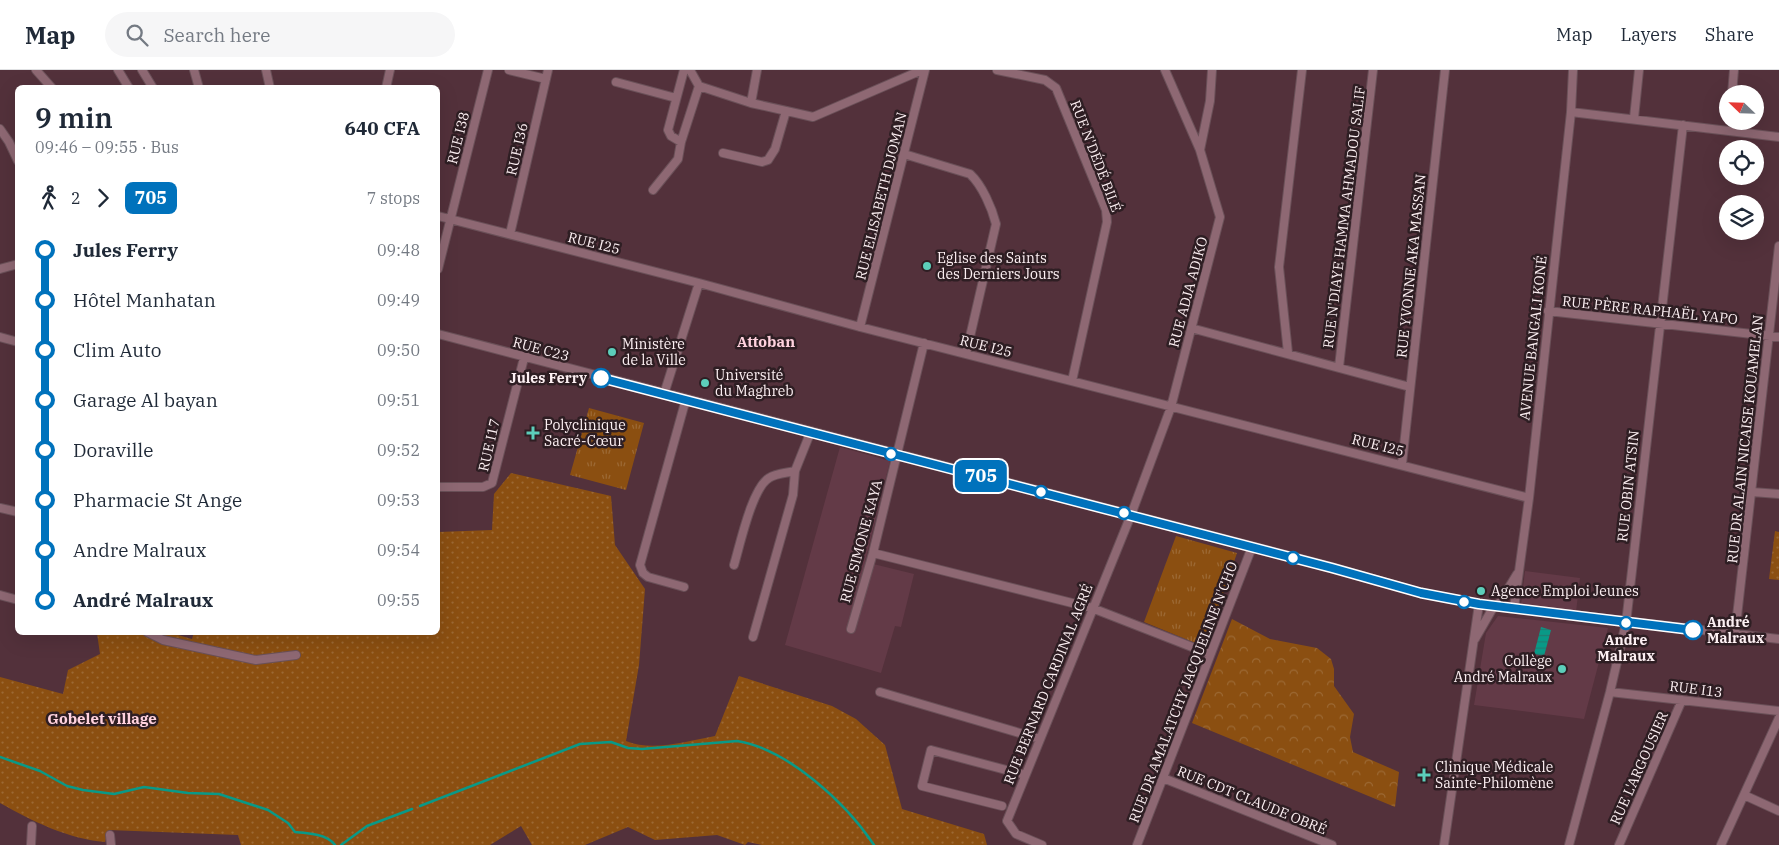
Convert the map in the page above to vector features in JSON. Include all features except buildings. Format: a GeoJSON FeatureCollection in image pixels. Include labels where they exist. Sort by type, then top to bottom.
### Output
{"type":"FeatureCollection","features":[{"type":"Feature","properties":{"kind":"street"},"geometry":{"type":"LineString","coordinates":[[36,70],[49,85]]}},
{"type":"Feature","properties":{"kind":"street"},"geometry":{"type":"LineString","coordinates":[[118,70],[127,85]]}},
{"type":"Feature","properties":{"kind":"street"},"geometry":{"type":"LineString","coordinates":[[142,70],[151,85]]}},
{"type":"Feature","properties":{"kind":"street"},"geometry":{"type":"LineString","coordinates":[[194,70],[198,85]]}},
{"type":"Feature","properties":{"kind":"street"},"geometry":{"type":"LineString","coordinates":[[266,70],[269,85]]}},
{"type":"Feature","properties":{"kind":"street"},"geometry":{"type":"LineString","coordinates":[[387,85],[390,70]]}},
{"type":"Feature","properties":{"kind":"street","name":"RUE I38"},"geometry":{"type":"LineString","coordinates":[[440,262],[488,70]]}},
{"type":"Feature","properties":{"kind":"street"},"geometry":{"type":"LineString","coordinates":[[509,70],[546,79]]}},
{"type":"Feature","properties":{"kind":"street","name":"RUE I36"},"geometry":{"type":"LineString","coordinates":[[510,234],[548,70]]}},
{"type":"Feature","properties":{"kind":"street"},"geometry":{"type":"LineString","coordinates":[[681,142],[671,136],[668,130],[684,70]]}},
{"type":"Feature","properties":{"kind":"street"},"geometry":{"type":"LineString","coordinates":[[690,70],[699,86],[751,103],[813,117],[924,70]]}},
{"type":"Feature","properties":{"kind":"street"},"geometry":{"type":"LineString","coordinates":[[751,103],[757,70]]}},
{"type":"Feature","properties":{"kind":"street","name":"RUE ELISABETH DJOMAN"},"geometry":{"type":"LineString","coordinates":[[860,327],[924,70]]}},
{"type":"Feature","properties":{"kind":"street","name":"RUE N'DÉDÉ BILÉ"},"geometry":{"type":"LineString","coordinates":[[998,70],[1045,80],[1056,88],[1106,210],[1107,222],[1072,381]]}},
{"type":"Feature","properties":{"kind":"street"},"geometry":{"type":"LineString","coordinates":[[1165,70],[1200,150]]}},
{"type":"Feature","properties":{"kind":"street","name":"RUE ADJA ADIKO"},"geometry":{"type":"LineString","coordinates":[[1131,515],[1171,407],[1220,217],[1200,150],[1210,101],[1212,70]]}},
{"type":"Feature","properties":{"kind":"street"},"geometry":{"type":"LineString","coordinates":[[1288,353],[1279,267],[1302,70]]}},
{"type":"Feature","properties":{"kind":"street","name":"RUE N'DIAYE HAMMA AHMADOU SALIF"},"geometry":{"type":"LineString","coordinates":[[1339,367],[1373,70]]}},
{"type":"Feature","properties":{"kind":"street","name":"RUE YVONNE AKA MASSAN"},"geometry":{"type":"LineString","coordinates":[[1402,464],[1446,70]]}},
{"type":"Feature","properties":{"kind":"street","name":"AVENUE BANGALI KONÉ"},"geometry":{"type":"LineString","coordinates":[[1514,608],[1571,112],[1573,70]]}},
{"type":"Feature","properties":{"kind":"street"},"geometry":{"type":"LineString","coordinates":[[1634,118],[1639,70]]}},
{"type":"Feature","properties":{"kind":"street"},"geometry":{"type":"LineString","coordinates":[[1733,85],[1734,70]]}},
{"type":"Feature","properties":{"kind":"street"},"geometry":{"type":"LineString","coordinates":[[616,82],[676,98]]}},
{"type":"Feature","properties":{"kind":"street"},"geometry":{"type":"LineString","coordinates":[[653,190],[678,159],[681,142],[699,86]]}},
{"type":"Feature","properties":{"kind":"street"},"geometry":{"type":"LineString","coordinates":[[723,153],[762,162],[768,160],[776,149],[786,112]]}},
{"type":"Feature","properties":{"kind":"street"},"geometry":{"type":"LineString","coordinates":[[1571,112],[1634,118],[1779,137]]}},
{"type":"Feature","properties":{"kind":"street","name":"RUE OBIN ATSIN"},"geometry":{"type":"LineString","coordinates":[[1570,843],[1610,692],[1626,622],[1683,125]]}},
{"type":"Feature","properties":{"kind":"street"},"geometry":{"type":"LineString","coordinates":[[0,129],[15,155]]}},
{"type":"Feature","properties":{"kind":"street"},"geometry":{"type":"LineString","coordinates":[[904,154],[970,174],[976,179],[994,217],[996,224],[966,354]]}},
{"type":"Feature","properties":{"kind":"street","name":"RUE I25"},"geometry":{"type":"LineString","coordinates":[[440,216],[699,283],[860,327],[1402,464],[1528,498]]}},
{"type":"Feature","properties":{"kind":"street","name":"RUE DR ALAIN NICAISE KOUAMELAN"},"geometry":{"type":"LineString","coordinates":[[1735,634],[1779,246]]}},
{"type":"Feature","properties":{"kind":"street"},"geometry":{"type":"LineString","coordinates":[[0,269],[15,265]]}},
{"type":"Feature","properties":{"kind":"street"},"geometry":{"type":"LineString","coordinates":[[664,394],[699,283]]}},
{"type":"Feature","properties":{"kind":"street","name":"RUE PÈRE RAPHAËL YAPO"},"geometry":{"type":"LineString","coordinates":[[1548,311],[1779,337]]}},
{"type":"Feature","properties":{"kind":"street"},"geometry":{"type":"LineString","coordinates":[[1191,328],[1410,386]]}},
{"type":"Feature","properties":{"kind":"street","name":"RUE C23"},"geometry":{"type":"LineString","coordinates":[[440,335],[1131,515],[1421,593],[1479,604],[1779,639]]}},
{"type":"Feature","properties":{"kind":"street"},"geometry":{"type":"LineString","coordinates":[[0,337],[15,341]]}},
{"type":"Feature","properties":{"kind":"street","name":"RUE SIMONE KAYA"},"geometry":{"type":"LineString","coordinates":[[851,629],[872,553],[924,343]]}},
{"type":"Feature","properties":{"kind":"street","name":"RUE I17"},"geometry":{"type":"LineString","coordinates":[[440,487],[483,487],[492,483],[524,358]]}},
{"type":"Feature","properties":{"kind":"street"},"geometry":{"type":"LineString","coordinates":[[684,587],[648,577],[643,573],[640,565],[686,400]]}},
{"type":"Feature","properties":{"kind":"street"},"geometry":{"type":"LineString","coordinates":[[753,636],[794,495],[795,471],[811,432]]}},
{"type":"Feature","properties":{"kind":"street"},"geometry":{"type":"LineString","coordinates":[[734,565],[748,514],[762,484],[775,475],[795,471]]}},
{"type":"Feature","properties":{"kind":"street"},"geometry":{"type":"LineString","coordinates":[[1752,492],[1779,494]]}},
{"type":"Feature","properties":{"kind":"street"},"geometry":{"type":"LineString","coordinates":[[0,508],[15,511]]}},
{"type":"Feature","properties":{"kind":"street","name":"RUE BERNARD CARDINAL AGRÉ"},"geometry":{"type":"LineString","coordinates":[[1042,845],[1016,834],[1007,825],[1006,821],[1131,515]]}},
{"type":"Feature","properties":{"kind":"street","name":"RUE DR AMALATCHY JACQUELINE N'CHO"},"geometry":{"type":"LineString","coordinates":[[1137,845],[1252,547]]}},
{"type":"Feature","properties":{"kind":"street"},"geometry":{"type":"LineString","coordinates":[[872,553],[1092,608],[1210,654]]}},
{"type":"Feature","properties":{"kind":"street"},"geometry":{"type":"LineString","coordinates":[[1474,641],[1519,569]]}},
{"type":"Feature","properties":{"kind":"street"},"geometry":{"type":"LineString","coordinates":[[0,596],[15,599]]}},
{"type":"Feature","properties":{"kind":"street"},"geometry":{"type":"LineString","coordinates":[[1444,845],[1479,604]]}},
{"type":"Feature","properties":{"kind":"street"},"geometry":{"type":"LineString","coordinates":[[153,635],[163,640],[256,660],[296,655]]}},
{"type":"Feature","properties":{"kind":"street"},"geometry":{"type":"LineString","coordinates":[[880,692],[1040,738]]}},
{"type":"Feature","properties":{"kind":"street","name":"RUE I13"},"geometry":{"type":"LineString","coordinates":[[1610,692],[1779,711]]}},
{"type":"Feature","properties":{"kind":"street","name":"RUE L'ARGOUSIER"},"geometry":{"type":"LineString","coordinates":[[1618,845],[1682,700]]}},
{"type":"Feature","properties":{"kind":"street"},"geometry":{"type":"LineString","coordinates":[[1721,845],[1779,718]]}},
{"type":"Feature","properties":{"kind":"street"},"geometry":{"type":"LineString","coordinates":[[1002,806],[922,786],[931,750],[1025,775]]}},
{"type":"Feature","properties":{"kind":"street","name":"RUE CDT CLAUDE OBRÉ"},"geometry":{"type":"LineString","coordinates":[[1163,778],[1332,845]]}},
{"type":"Feature","properties":{"kind":"street"},"geometry":{"type":"LineString","coordinates":[[1744,795],[1779,811]]}},
{"type":"Feature","properties":{"kind":"street"},"geometry":{"type":"LineString","coordinates":[[31,845],[32,826]]}},
{"type":"Feature","properties":{"kind":"street"},"geometry":{"type":"LineString","coordinates":[[110,834],[111,845]]}},
{"type":"Feature","properties":{"kind":"street"},"geometry":{"type":"LineString","coordinates":[[1570,843],[1579,845]]}},
{"type":"Feature","properties":{"kind":"shaded area"},"geometry":{"type":"Polygon","coordinates":[[[840,447],[890,461],[865,562],[914,574],[901,627],[895,626],[881,673],[785,645],[840,447]]]}},
{"type":"Feature","properties":{"kind":"shaded area"},"geometry":{"type":"Polygon","coordinates":[[[1525,571],[1580,578],[1576,612],[1521,605],[1525,571]]]}},
{"type":"Feature","properties":{"kind":"shaded area","name":"Collège André Malraux"},"geometry":{"type":"Polygon","coordinates":[[[1498,616],[1608,628],[1584,719],[1474,705],[1486,633],[1498,616]]]}},
{"type":"Feature","properties":{"kind":"shaded area"},"geometry":{"type":"Polygon","coordinates":[[[1541,627],[1551,630],[1544,656],[1534,654],[1541,627]]]}},
{"type":"Feature","properties":{"kind":"green space"},"geometry":{"type":"Polygon","coordinates":[[[589,408],[644,423],[626,490],[570,475],[589,408]]]}},
{"type":"Feature","properties":{"kind":"green space"},"geometry":{"type":"Polygon","coordinates":[[[511,473],[611,496],[615,545],[645,589],[639,665],[626,741],[647,746],[659,746],[715,736],[739,676],[832,706],[856,719],[885,745],[902,809],[984,834],[987,845],[762,845],[748,842],[745,845],[717,835],[655,840],[628,827],[585,845],[532,845],[521,826],[490,845],[241,845],[238,835],[109,830],[105,842],[64,833],[0,803],[0,677],[63,694],[68,670],[100,654],[97,635],[145,635],[154,638],[156,635],[178,635],[192,639],[193,635],[440,635],[440,532],[492,530],[494,494],[511,473]]]}},
{"type":"Feature","properties":{"kind":"green space"},"geometry":{"type":"Polygon","coordinates":[[[1775,531],[1779,532],[1779,580],[1769,579],[1775,531]]]}},
{"type":"Feature","properties":{"kind":"green space"},"geometry":{"type":"Polygon","coordinates":[[[1176,536],[1237,553],[1205,647],[1144,622],[1176,536]]]}},
{"type":"Feature","properties":{"kind":"green space"},"geometry":{"type":"Polygon","coordinates":[[[1232,619],[1270,639],[1317,648],[1331,659],[1334,669],[1334,686],[1354,714],[1350,737],[1353,752],[1399,772],[1395,807],[1192,723],[1232,619]]]}},
{"type":"Feature","properties":{"kind":"waterway"},"geometry":{"type":"LineString","coordinates":[[420,806],[580,744],[611,742],[628,748],[642,749],[737,741],[756,746],[776,755],[814,780],[848,812],[874,845]]}},
{"type":"Feature","properties":{"kind":"waterway"},"geometry":{"type":"LineString","coordinates":[[0,757],[40,771],[67,786],[83,790],[114,794],[144,787],[188,793],[219,794],[268,810],[288,823],[295,832],[322,836],[335,845]]}},
{"type":"Feature","properties":{"kind":"waterway"},"geometry":{"type":"LineString","coordinates":[[341,845],[367,826],[412,809]]}},
{"type":"Feature","properties":{"kind":"bus line","name":"705"},"geometry":{"type":"LineString","coordinates":[[601,378],[766,419],[1421,593],[1479,604],[1693,630]]}},
{"type":"Feature","properties":{"kind":"place","name":"Eglise des Saints des Derniers Jours"},"geometry":{"type":"Point","coordinates":[927,266]}},
{"type":"Feature","properties":{"kind":"place","name":"Ministère de la Ville"},"geometry":{"type":"Point","coordinates":[612,352]}},
{"type":"Feature","properties":{"kind":"place","name":"Jules Ferry"},"geometry":{"type":"Point","coordinates":[601,378]}},
{"type":"Feature","properties":{"kind":"place","name":"Université du Maghreb"},"geometry":{"type":"Point","coordinates":[705,383]}},
{"type":"Feature","properties":{"kind":"place","name":"Polyclinique Sacré-Cœur"},"geometry":{"type":"Point","coordinates":[533,433]}},
{"type":"Feature","properties":{"kind":"place","name":"Agence Emploi Jeunes"},"geometry":{"type":"Point","coordinates":[1481,591]}},
{"type":"Feature","properties":{"kind":"place","name":"Andre Malraux"},"geometry":{"type":"Point","coordinates":[1626,623]}},
{"type":"Feature","properties":{"kind":"place","name":"André Malraux"},"geometry":{"type":"Point","coordinates":[1693,630]}},
{"type":"Feature","properties":{"kind":"place","name":"Collège André Malraux"},"geometry":{"type":"Point","coordinates":[1562,669]}},
{"type":"Feature","properties":{"kind":"place","name":"Clinique Médicale Sainte-Philomène"},"geometry":{"type":"Point","coordinates":[1424,775]}},
{"type":"Feature","properties":{"kind":"district","name":"Attoban"},"geometry":{"type":"Point","coordinates":[766,341]}},
{"type":"Feature","properties":{"kind":"district","name":"Gobelet village"},"geometry":{"type":"Point","coordinates":[102,718]}}]}
